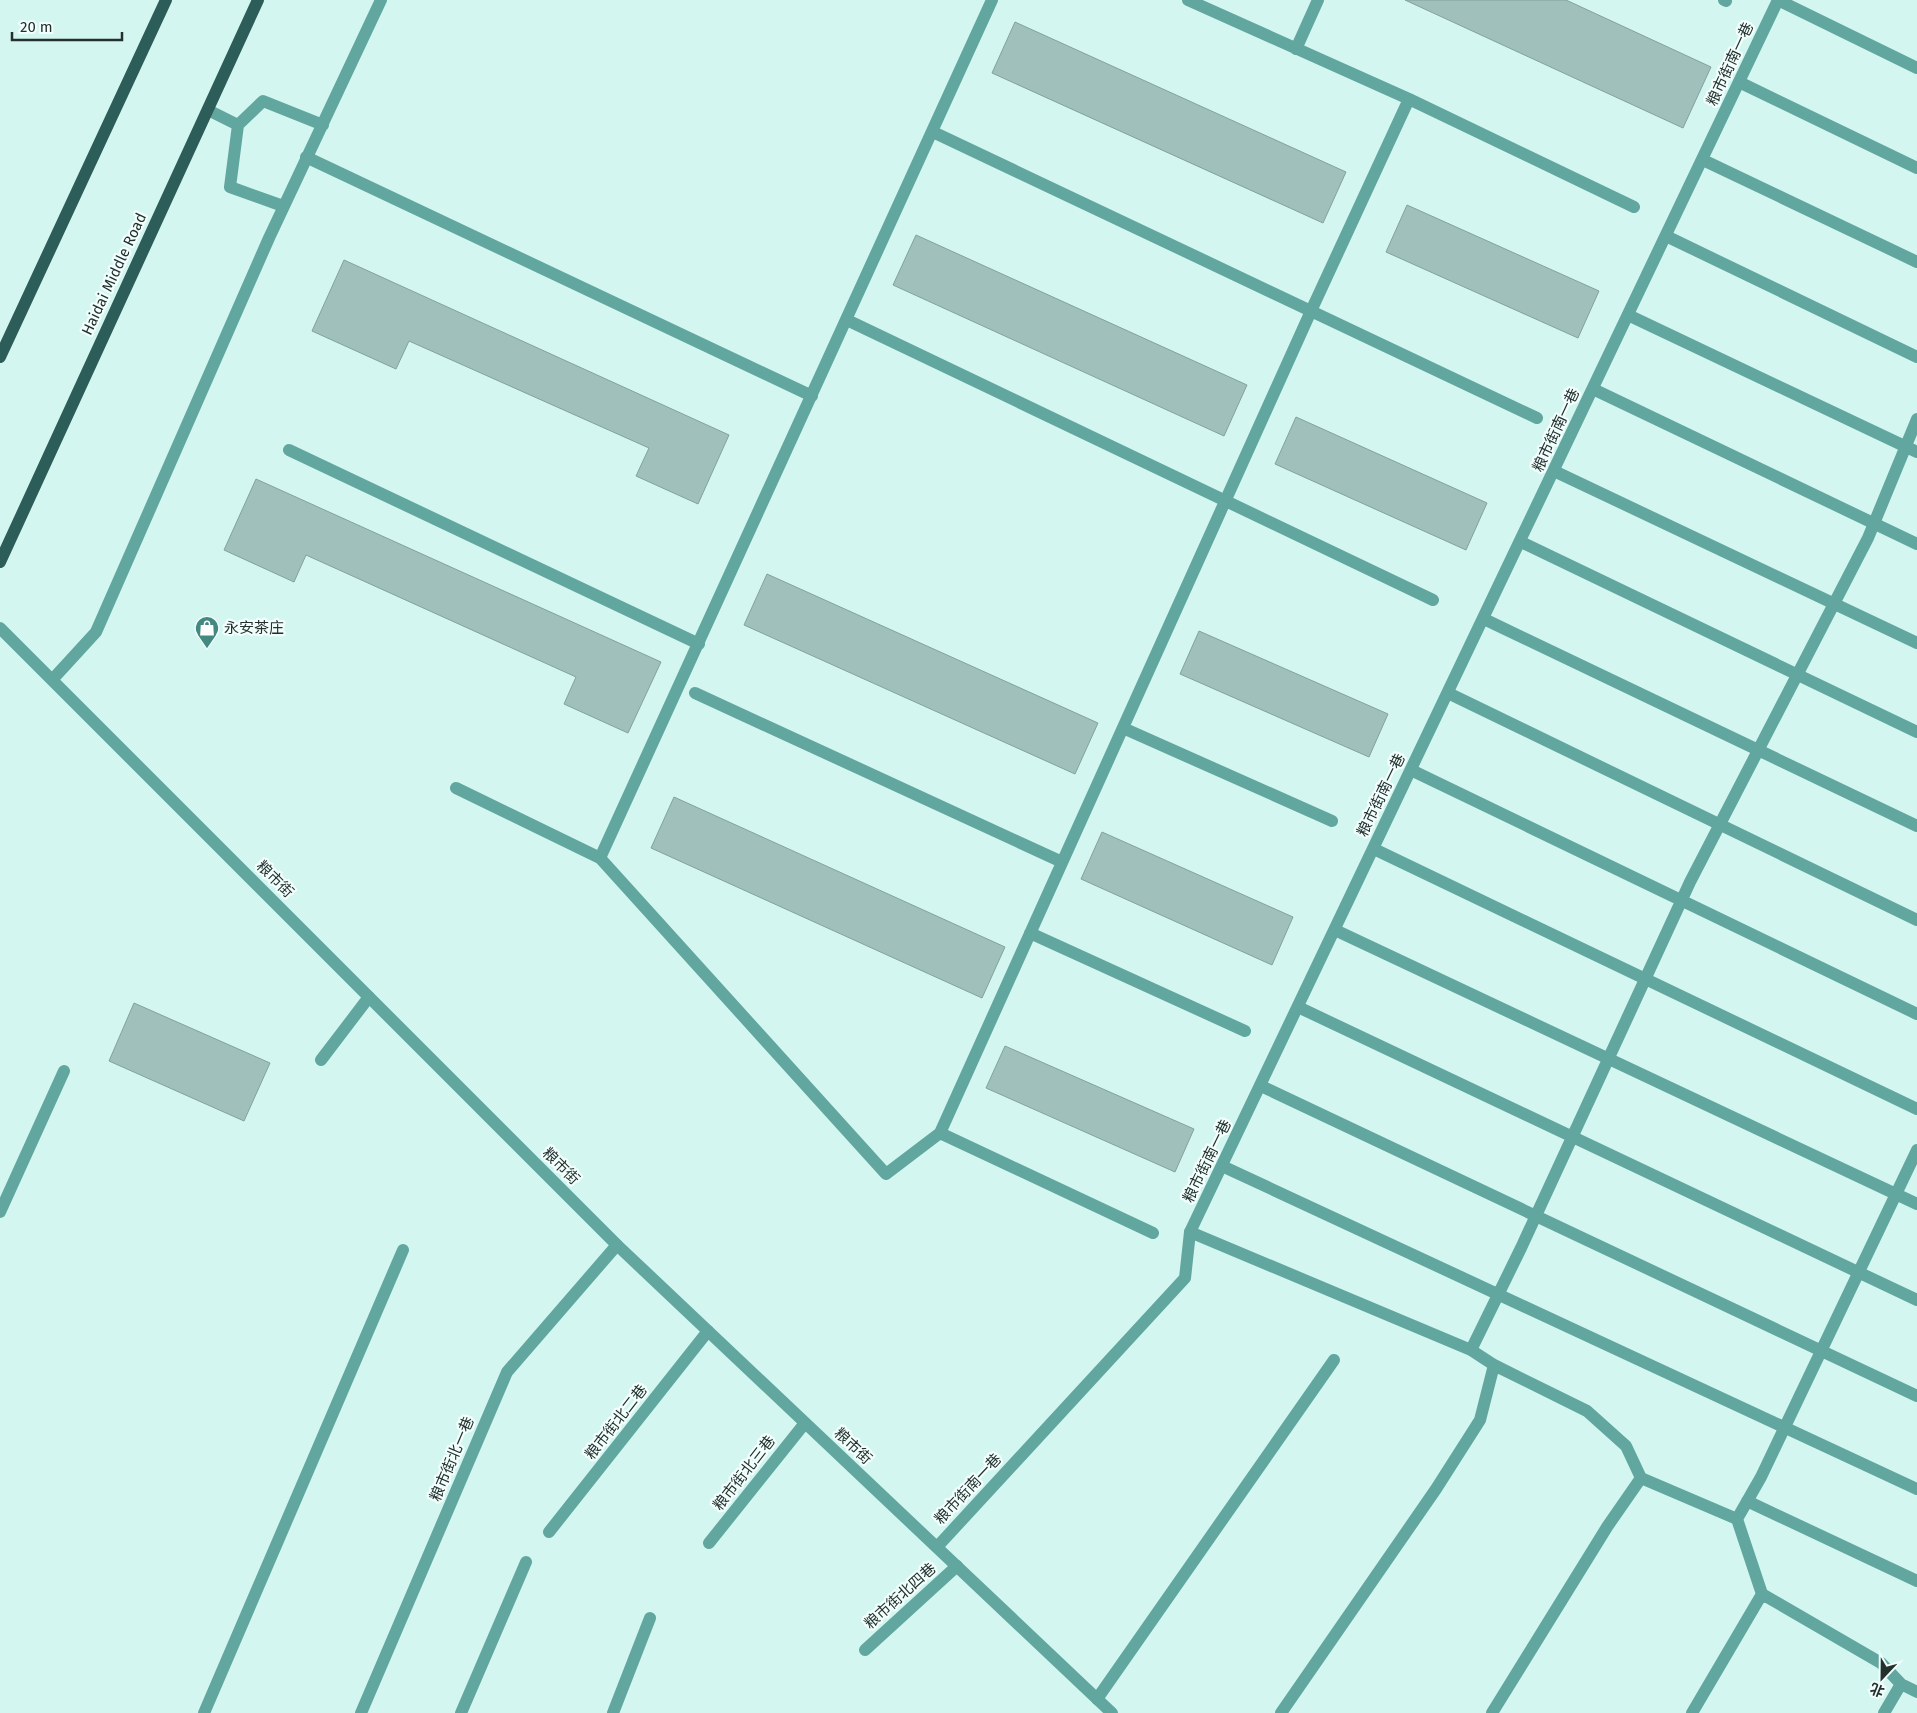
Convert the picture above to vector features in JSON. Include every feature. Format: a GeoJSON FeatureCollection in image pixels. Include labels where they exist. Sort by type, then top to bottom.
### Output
{"type":"FeatureCollection","features":[{"type":"Feature","properties":{"kind":"main road"},"geometry":{"type":"LineString","coordinates":[[0,356],[166,0]]}},
{"type":"Feature","properties":{"kind":"main road","name":"Haidai Middle Road"},"geometry":{"type":"LineString","coordinates":[[0,562],[258,0]]}},
{"type":"Feature","properties":{"kind":"street"},"geometry":{"type":"LineString","coordinates":[[52,680],[96,632],[283,206],[382,0]]}},
{"type":"Feature","properties":{"kind":"street"},"geometry":{"type":"LineString","coordinates":[[600,858],[992,0]]}},
{"type":"Feature","properties":{"kind":"street"},"geometry":{"type":"LineString","coordinates":[[1188,0],[1409,99],[1634,207]]}},
{"type":"Feature","properties":{"kind":"street"},"geometry":{"type":"LineString","coordinates":[[1296,49],[1318,0]]}},
{"type":"Feature","properties":{"kind":"street"},"geometry":{"type":"LineString","coordinates":[[1778,0],[1917,68]]}},
{"type":"Feature","properties":{"kind":"street","name":"粮市街南一巷"},"geometry":{"type":"LineString","coordinates":[[936,1547],[1185,1278],[1190,1232],[1521,542],[1778,0]]}},
{"type":"Feature","properties":{"kind":"street"},"geometry":{"type":"LineString","coordinates":[[1739,82],[1917,168]]}},
{"type":"Feature","properties":{"kind":"street"},"geometry":{"type":"LineString","coordinates":[[456,788],[600,858],[886,1174],[940,1133],[1311,311],[1409,99]]}},
{"type":"Feature","properties":{"kind":"street"},"geometry":{"type":"LineString","coordinates":[[283,206],[230,188],[238,125],[263,101],[323,125]]}},
{"type":"Feature","properties":{"kind":"street"},"geometry":{"type":"LineString","coordinates":[[208,110],[238,125]]}},
{"type":"Feature","properties":{"kind":"street"},"geometry":{"type":"LineString","coordinates":[[933,132],[1537,418]]}},
{"type":"Feature","properties":{"kind":"street"},"geometry":{"type":"LineString","coordinates":[[306,157],[812,396]]}},
{"type":"Feature","properties":{"kind":"street"},"geometry":{"type":"LineString","coordinates":[[1703,160],[1917,262]]}},
{"type":"Feature","properties":{"kind":"street"},"geometry":{"type":"LineString","coordinates":[[1666,236],[1917,357]]}},
{"type":"Feature","properties":{"kind":"street"},"geometry":{"type":"LineString","coordinates":[[1628,315],[1917,452]]}},
{"type":"Feature","properties":{"kind":"street"},"geometry":{"type":"LineString","coordinates":[[847,320],[1433,600]]}},
{"type":"Feature","properties":{"kind":"street"},"geometry":{"type":"LineString","coordinates":[[1593,389],[1917,544]]}},
{"type":"Feature","properties":{"kind":"street"},"geometry":{"type":"LineString","coordinates":[[1471,1350],[1536,1216],[1682,900],[1873,524],[1917,418]]}},
{"type":"Feature","properties":{"kind":"street"},"geometry":{"type":"LineString","coordinates":[[289,450],[698,644]]}},
{"type":"Feature","properties":{"kind":"street"},"geometry":{"type":"LineString","coordinates":[[1554,471],[1917,642]]}},
{"type":"Feature","properties":{"kind":"street"},"geometry":{"type":"LineString","coordinates":[[1521,542],[1917,732]]}},
{"type":"Feature","properties":{"kind":"street"},"geometry":{"type":"LineString","coordinates":[[1484,619],[1917,826]]}},
{"type":"Feature","properties":{"kind":"street","name":"粮市街"},"geometry":{"type":"LineString","coordinates":[[0,628],[617,1245],[1112,1713]]}},
{"type":"Feature","properties":{"kind":"street"},"geometry":{"type":"LineString","coordinates":[[695,693],[1062,862]]}},
{"type":"Feature","properties":{"kind":"street"},"geometry":{"type":"LineString","coordinates":[[1448,694],[1917,920]]}},
{"type":"Feature","properties":{"kind":"street"},"geometry":{"type":"LineString","coordinates":[[1123,728],[1332,821]]}},
{"type":"Feature","properties":{"kind":"street"},"geometry":{"type":"LineString","coordinates":[[1411,770],[1917,1014]]}},
{"type":"Feature","properties":{"kind":"street"},"geometry":{"type":"LineString","coordinates":[[1374,849],[1917,1109]]}},
{"type":"Feature","properties":{"kind":"street"},"geometry":{"type":"LineString","coordinates":[[1334,930],[1917,1204]]}},
{"type":"Feature","properties":{"kind":"street"},"geometry":{"type":"LineString","coordinates":[[1030,933],[1245,1031]]}},
{"type":"Feature","properties":{"kind":"street"},"geometry":{"type":"LineString","coordinates":[[321,1060],[369,997]]}},
{"type":"Feature","properties":{"kind":"street"},"geometry":{"type":"LineString","coordinates":[[1298,1007],[1917,1300]]}},
{"type":"Feature","properties":{"kind":"street"},"geometry":{"type":"LineString","coordinates":[[0,1212],[64,1071]]}},
{"type":"Feature","properties":{"kind":"street"},"geometry":{"type":"LineString","coordinates":[[1260,1086],[1917,1396]]}},
{"type":"Feature","properties":{"kind":"street"},"geometry":{"type":"LineString","coordinates":[[940,1133],[1153,1234]]}},
{"type":"Feature","properties":{"kind":"street"},"geometry":{"type":"LineString","coordinates":[[1917,1150],[1785,1427],[1737,1518],[1762,1594],[1881,1663],[1901,1684],[1917,1692]]}},
{"type":"Feature","properties":{"kind":"street"},"geometry":{"type":"LineString","coordinates":[[1222,1166],[1917,1489]]}},
{"type":"Feature","properties":{"kind":"street"},"geometry":{"type":"LineString","coordinates":[[1190,1232],[1471,1350],[1494,1365],[1587,1411],[1626,1446],[1641,1478],[1737,1518]]}},
{"type":"Feature","properties":{"kind":"street","name":"粮市街北一巷"},"geometry":{"type":"LineString","coordinates":[[361,1713],[507,1372],[617,1245]]}},
{"type":"Feature","properties":{"kind":"street"},"geometry":{"type":"LineString","coordinates":[[204,1713],[403,1250]]}},
{"type":"Feature","properties":{"kind":"street","name":"粮市街北二巷"},"geometry":{"type":"LineString","coordinates":[[549,1532],[708,1331]]}},
{"type":"Feature","properties":{"kind":"street"},"geometry":{"type":"LineString","coordinates":[[1097,1699],[1334,1360]]}},
{"type":"Feature","properties":{"kind":"street"},"geometry":{"type":"LineString","coordinates":[[1281,1713],[1436,1489],[1480,1420],[1494,1365]]}},
{"type":"Feature","properties":{"kind":"street","name":"粮市街北三巷"},"geometry":{"type":"LineString","coordinates":[[709,1543],[805,1423]]}},
{"type":"Feature","properties":{"kind":"street"},"geometry":{"type":"LineString","coordinates":[[1492,1713],[1607,1528],[1641,1478]]}},
{"type":"Feature","properties":{"kind":"street"},"geometry":{"type":"LineString","coordinates":[[1747,1501],[1917,1580]]}},
{"type":"Feature","properties":{"kind":"street"},"geometry":{"type":"LineString","coordinates":[[461,1713],[526,1562]]}},
{"type":"Feature","properties":{"kind":"street","name":"粮市街北四巷"},"geometry":{"type":"LineString","coordinates":[[865,1650],[957,1566]]}},
{"type":"Feature","properties":{"kind":"street"},"geometry":{"type":"LineString","coordinates":[[1692,1713],[1762,1594]]}},
{"type":"Feature","properties":{"kind":"street"},"geometry":{"type":"LineString","coordinates":[[613,1713],[650,1618]]}},
{"type":"Feature","properties":{"kind":"street"},"geometry":{"type":"LineString","coordinates":[[1884,1713],[1901,1684]]}},
{"type":"Feature","properties":{"kind":"building"},"geometry":{"type":"Polygon","coordinates":[[[1405,0],[1566,0],[1711,67],[1683,128],[1405,0]]]}},
{"type":"Feature","properties":{"kind":"building"},"geometry":{"type":"Polygon","coordinates":[[[1015,22],[1346,172],[1323,223],[992,73],[1015,22]]]}},
{"type":"Feature","properties":{"kind":"building"},"geometry":{"type":"Polygon","coordinates":[[[1407,205],[1599,291],[1578,338],[1386,252],[1407,205]]]}},
{"type":"Feature","properties":{"kind":"building"},"geometry":{"type":"Polygon","coordinates":[[[916,235],[1247,385],[1224,436],[893,285],[916,235]]]}},
{"type":"Feature","properties":{"kind":"building"},"geometry":{"type":"Polygon","coordinates":[[[344,260],[729,435],[698,504],[636,476],[649,448],[409,341],[396,369],[312,331],[344,260]]]}},
{"type":"Feature","properties":{"kind":"building"},"geometry":{"type":"Polygon","coordinates":[[[1296,417],[1487,503],[1466,550],[1275,464],[1296,417]]]}},
{"type":"Feature","properties":{"kind":"building"},"geometry":{"type":"Polygon","coordinates":[[[256,479],[661,662],[628,733],[564,704],[576,677],[306,555],[294,582],[224,550],[256,479]]]}},
{"type":"Feature","properties":{"kind":"building"},"geometry":{"type":"Polygon","coordinates":[[[767,574],[1098,723],[1075,774],[744,625],[767,574]]]}},
{"type":"Feature","properties":{"kind":"building"},"geometry":{"type":"Polygon","coordinates":[[[1199,631],[1388,714],[1369,757],[1180,674],[1199,631]]]}},
{"type":"Feature","properties":{"kind":"building"},"geometry":{"type":"Polygon","coordinates":[[[674,797],[1005,947],[982,998],[651,848],[674,797]]]}},
{"type":"Feature","properties":{"kind":"building"},"geometry":{"type":"Polygon","coordinates":[[[1102,832],[1293,917],[1272,965],[1081,879],[1102,832]]]}},
{"type":"Feature","properties":{"kind":"building"},"geometry":{"type":"Polygon","coordinates":[[[134,1003],[270,1063],[244,1121],[109,1061],[134,1003]]]}},
{"type":"Feature","properties":{"kind":"building"},"geometry":{"type":"Polygon","coordinates":[[[1005,1046],[1194,1129],[1175,1172],[986,1088],[1005,1046]]]}},
{"type":"Feature","properties":{"kind":"place","name":"永安茶庄"},"geometry":{"type":"Point","coordinates":[207,649]}}]}
